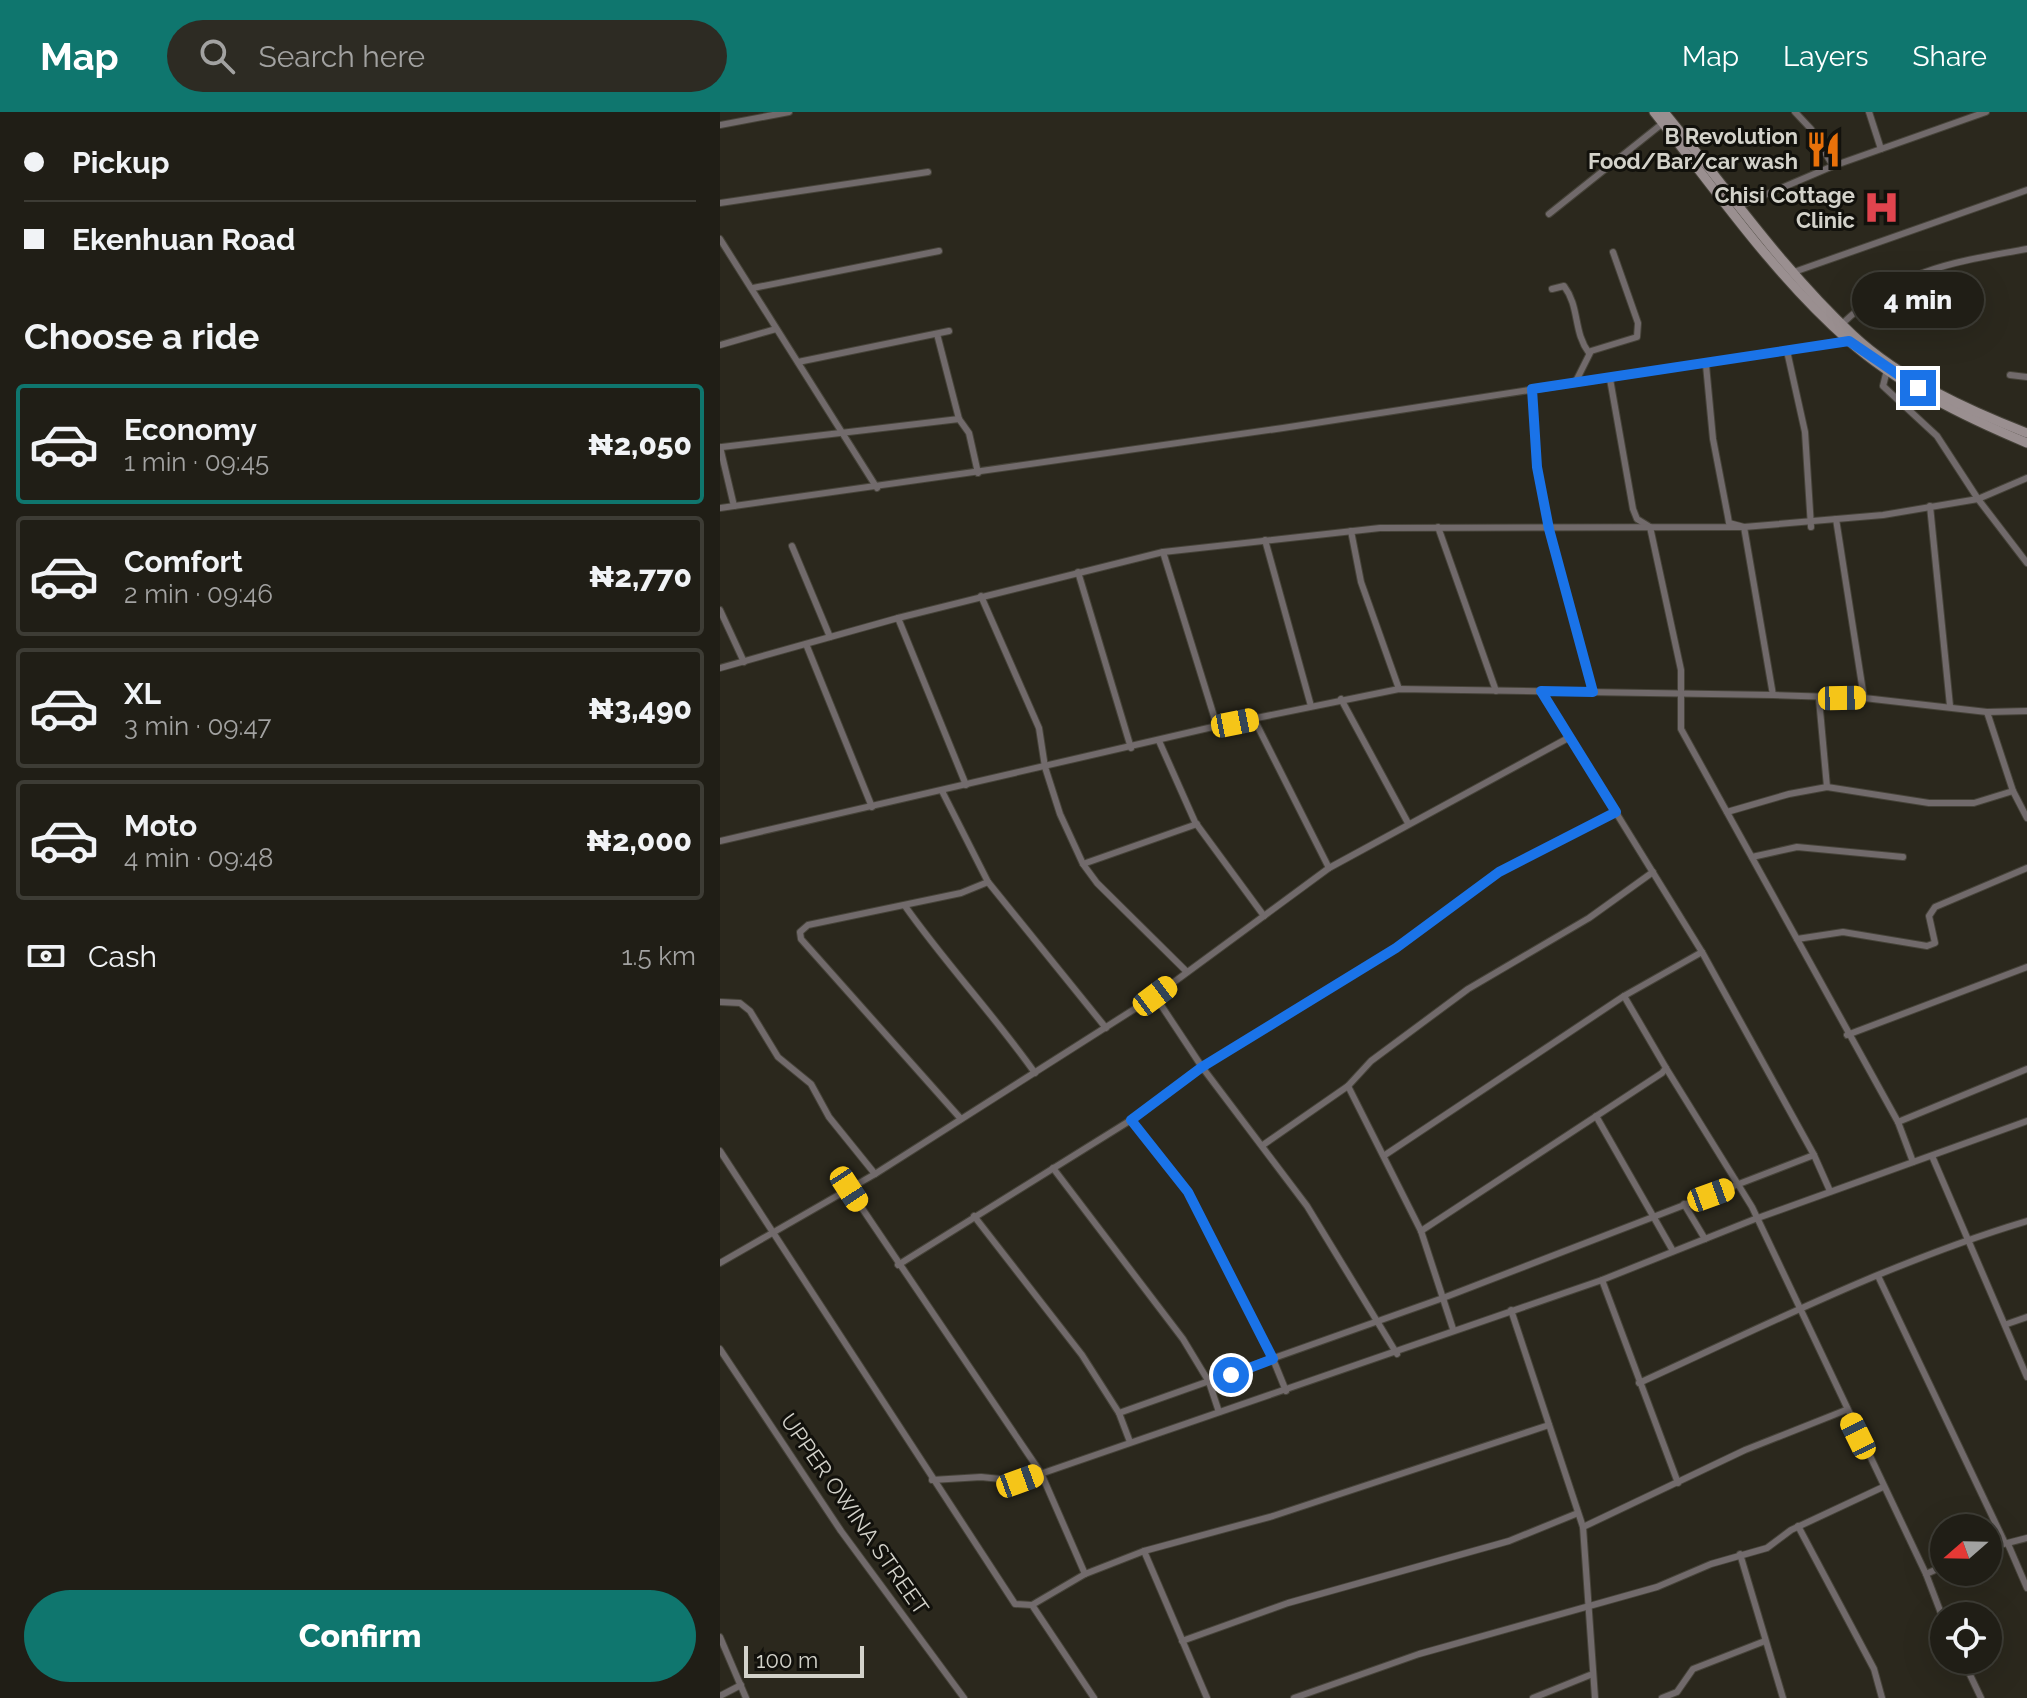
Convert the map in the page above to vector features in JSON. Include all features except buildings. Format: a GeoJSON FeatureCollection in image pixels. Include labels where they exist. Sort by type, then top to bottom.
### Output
{"type":"FeatureCollection","features":[{"type":"Feature","properties":{"kind":"main road"},"geometry":{"type":"LineString","coordinates":[[1654,112],[1664,117],[1794,272],[1842,324],[1894,366],[1977,413],[2027,433]]}},
{"type":"Feature","properties":{"kind":"main road"},"geometry":{"type":"LineString","coordinates":[[1664,117],[1787,277],[1849,341],[1887,370],[1983,425],[2027,443]]}},
{"type":"Feature","properties":{"kind":"street"},"geometry":{"type":"LineString","coordinates":[[720,125],[789,112]]}},
{"type":"Feature","properties":{"kind":"street"},"geometry":{"type":"LineString","coordinates":[[1795,112],[1811,129],[1833,166]]}},
{"type":"Feature","properties":{"kind":"street"},"geometry":{"type":"LineString","coordinates":[[1869,112],[1881,149]]}},
{"type":"Feature","properties":{"kind":"street"},"geometry":{"type":"LineString","coordinates":[[1739,206],[1833,166],[1986,112]]}},
{"type":"Feature","properties":{"kind":"street"},"geometry":{"type":"LineString","coordinates":[[1549,214],[1664,117]]}},
{"type":"Feature","properties":{"kind":"street"},"geometry":{"type":"LineString","coordinates":[[720,203],[928,172]]}},
{"type":"Feature","properties":{"kind":"street"},"geometry":{"type":"LineString","coordinates":[[1794,272],[2027,190]]}},
{"type":"Feature","properties":{"kind":"street"},"geometry":{"type":"LineString","coordinates":[[720,239],[877,488]]}},
{"type":"Feature","properties":{"kind":"street"},"geometry":{"type":"LineString","coordinates":[[1842,324],[1859,307],[1911,274],[2027,249]]}},
{"type":"Feature","properties":{"kind":"street"},"geometry":{"type":"LineString","coordinates":[[753,288],[939,251]]}},
{"type":"Feature","properties":{"kind":"street"},"geometry":{"type":"LineString","coordinates":[[1575,383],[1589,353],[1637,337],[1638,323],[1613,252]]}},
{"type":"Feature","properties":{"kind":"street"},"geometry":{"type":"LineString","coordinates":[[1552,289],[1564,286],[1567,289],[1574,302],[1577,330],[1589,353]]}},
{"type":"Feature","properties":{"kind":"street"},"geometry":{"type":"LineString","coordinates":[[720,345],[776,329]]}},
{"type":"Feature","properties":{"kind":"street"},"geometry":{"type":"LineString","coordinates":[[798,362],[949,331]]}},
{"type":"Feature","properties":{"kind":"street"},"geometry":{"type":"LineString","coordinates":[[937,334],[959,419],[969,433],[978,473]]}},
{"type":"Feature","properties":{"kind":"street"},"geometry":{"type":"LineString","coordinates":[[720,508],[877,488],[1849,341]]}},
{"type":"Feature","properties":{"kind":"street"},"geometry":{"type":"LineString","coordinates":[[1787,351],[1805,432],[1811,527]]}},
{"type":"Feature","properties":{"kind":"street"},"geometry":{"type":"LineString","coordinates":[[1706,365],[1713,439],[1729,523],[1744,527]]}},
{"type":"Feature","properties":{"kind":"street"},"geometry":{"type":"LineString","coordinates":[[1887,370],[1883,386],[1937,436],[1978,499],[2027,563]]}},
{"type":"Feature","properties":{"kind":"street"},"geometry":{"type":"LineString","coordinates":[[2010,375],[2027,377]]}},
{"type":"Feature","properties":{"kind":"street"},"geometry":{"type":"LineString","coordinates":[[1610,379],[1633,509],[1637,519],[1650,527],[1681,670],[1678,693],[1681,729],[1688,749],[1727,812],[1847,1035],[1898,1122],[1913,1162]]}},
{"type":"Feature","properties":{"kind":"street"},"geometry":{"type":"LineString","coordinates":[[1532,389],[1537,467],[1549,529],[1593,692]]}},
{"type":"Feature","properties":{"kind":"street"},"geometry":{"type":"LineString","coordinates":[[734,506],[721,447],[959,419]]}},
{"type":"Feature","properties":{"kind":"street"},"geometry":{"type":"LineString","coordinates":[[720,668],[981,596],[1163,552],[1351,531],[1438,527],[1744,527],[1836,519],[1978,499],[2027,478]]}},
{"type":"Feature","properties":{"kind":"street"},"geometry":{"type":"LineString","coordinates":[[1930,506],[1950,706]]}},
{"type":"Feature","properties":{"kind":"street"},"geometry":{"type":"LineString","coordinates":[[1836,519],[1864,698]]}},
{"type":"Feature","properties":{"kind":"street"},"geometry":{"type":"LineString","coordinates":[[1438,527],[1496,691]]}},
{"type":"Feature","properties":{"kind":"street"},"geometry":{"type":"LineString","coordinates":[[1744,527],[1773,695]]}},
{"type":"Feature","properties":{"kind":"street"},"geometry":{"type":"LineString","coordinates":[[1351,531],[1361,582],[1399,689]]}},
{"type":"Feature","properties":{"kind":"street"},"geometry":{"type":"LineString","coordinates":[[1265,540],[1311,706]]}},
{"type":"Feature","properties":{"kind":"street"},"geometry":{"type":"LineString","coordinates":[[792,546],[830,637]]}},
{"type":"Feature","properties":{"kind":"street"},"geometry":{"type":"LineString","coordinates":[[1163,552],[1217,726]]}},
{"type":"Feature","properties":{"kind":"street"},"geometry":{"type":"LineString","coordinates":[[1078,572],[1131,748]]}},
{"type":"Feature","properties":{"kind":"street"},"geometry":{"type":"LineString","coordinates":[[981,596],[1039,728],[1045,767],[1060,814],[1083,864],[1097,883],[1187,972]]}},
{"type":"Feature","properties":{"kind":"street"},"geometry":{"type":"LineString","coordinates":[[720,610],[744,662]]}},
{"type":"Feature","properties":{"kind":"street"},"geometry":{"type":"LineString","coordinates":[[898,618],[966,785]]}},
{"type":"Feature","properties":{"kind":"street"},"geometry":{"type":"LineString","coordinates":[[806,644],[872,807]]}},
{"type":"Feature","properties":{"kind":"street"},"geometry":{"type":"LineString","coordinates":[[720,841],[1217,726],[1399,689],[1864,698],[1987,712],[2027,711]]}},
{"type":"Feature","properties":{"kind":"street"},"geometry":{"type":"LineString","coordinates":[[1541,691],[1702,952],[1814,1155],[1830,1191]]}},
{"type":"Feature","properties":{"kind":"street"},"geometry":{"type":"LineString","coordinates":[[1341,699],[1408,823]]}},
{"type":"Feature","properties":{"kind":"street"},"geometry":{"type":"LineString","coordinates":[[1819,699],[1827,787]]}},
{"type":"Feature","properties":{"kind":"street"},"geometry":{"type":"LineString","coordinates":[[1987,712],[2013,791],[2027,816]]}},
{"type":"Feature","properties":{"kind":"street"},"geometry":{"type":"LineString","coordinates":[[1254,719],[1329,868]]}},
{"type":"Feature","properties":{"kind":"street"},"geometry":{"type":"LineString","coordinates":[[720,1263],[875,1174],[1106,1028],[1155,996],[1329,868],[1570,737]]}},
{"type":"Feature","properties":{"kind":"street"},"geometry":{"type":"LineString","coordinates":[[1159,741],[1197,824],[1264,916]]}},
{"type":"Feature","properties":{"kind":"street"},"geometry":{"type":"LineString","coordinates":[[1727,812],[1789,794],[1827,787],[1929,803],[1974,803],[2013,791]]}},
{"type":"Feature","properties":{"kind":"street"},"geometry":{"type":"LineString","coordinates":[[942,791],[988,882],[1106,1028]]}},
{"type":"Feature","properties":{"kind":"street"},"geometry":{"type":"LineString","coordinates":[[898,1265],[1131,1120],[1202,1067],[1396,948],[1499,872],[1616,812]]}},
{"type":"Feature","properties":{"kind":"street"},"geometry":{"type":"LineString","coordinates":[[1083,864],[1197,824]]}},
{"type":"Feature","properties":{"kind":"street"},"geometry":{"type":"LineString","coordinates":[[1752,857],[1797,847],[1903,857]]}},
{"type":"Feature","properties":{"kind":"street"},"geometry":{"type":"LineString","coordinates":[[1797,939],[1843,932],[1927,946],[1935,943],[1929,916],[1935,907],[2027,868]]}},
{"type":"Feature","properties":{"kind":"street"},"geometry":{"type":"LineString","coordinates":[[1263,1145],[1348,1086],[1371,1061],[1468,989],[1589,918],[1653,872]]}},
{"type":"Feature","properties":{"kind":"street"},"geometry":{"type":"LineString","coordinates":[[961,1119],[801,939],[800,932],[808,925],[961,893],[988,882]]}},
{"type":"Feature","properties":{"kind":"street"},"geometry":{"type":"LineString","coordinates":[[905,906],[934,948],[999,1022],[1035,1073]]}},
{"type":"Feature","properties":{"kind":"street"},"geometry":{"type":"LineString","coordinates":[[1385,1155],[1624,996],[1702,952]]}},
{"type":"Feature","properties":{"kind":"street"},"geometry":{"type":"LineString","coordinates":[[1847,1035],[2027,967]]}},
{"type":"Feature","properties":{"kind":"street"},"geometry":{"type":"LineString","coordinates":[[1155,996],[1202,1067],[1307,1206],[1397,1354]]}},
{"type":"Feature","properties":{"kind":"street"},"geometry":{"type":"LineString","coordinates":[[1624,996],[1752,1207],[1937,1602]]}},
{"type":"Feature","properties":{"kind":"street"},"geometry":{"type":"LineString","coordinates":[[720,1002],[740,1003],[750,1011],[778,1057],[811,1084],[829,1117],[875,1174]]}},
{"type":"Feature","properties":{"kind":"street"},"geometry":{"type":"LineString","coordinates":[[1421,1231],[1666,1068]]}},
{"type":"Feature","properties":{"kind":"street"},"geometry":{"type":"LineString","coordinates":[[1898,1122],[2027,1069]]}},
{"type":"Feature","properties":{"kind":"street"},"geometry":{"type":"LineString","coordinates":[[1348,1086],[1421,1231],[1453,1329]]}},
{"type":"Feature","properties":{"kind":"street"},"geometry":{"type":"LineString","coordinates":[[1596,1116],[1673,1251]]}},
{"type":"Feature","properties":{"kind":"street"},"geometry":{"type":"LineString","coordinates":[[1131,1120],[1188,1192],[1273,1359],[1286,1391]]}},
{"type":"Feature","properties":{"kind":"street"},"geometry":{"type":"LineString","coordinates":[[932,1480],[981,1477],[1020,1481],[1397,1354],[1453,1329],[1602,1280],[1755,1219],[2027,1121]]}},
{"type":"Feature","properties":{"kind":"street"},"geometry":{"type":"LineString","coordinates":[[720,1151],[1009,1596],[1023,1607],[1032,1605],[1085,1574],[1144,1551],[1288,1511],[1549,1425]]}},
{"type":"Feature","properties":{"kind":"street"},"geometry":{"type":"LineString","coordinates":[[1119,1413],[1443,1298],[1814,1155]]}},
{"type":"Feature","properties":{"kind":"street"},"geometry":{"type":"LineString","coordinates":[[1932,1156],[2007,1324],[2027,1377]]}},
{"type":"Feature","properties":{"kind":"street"},"geometry":{"type":"LineString","coordinates":[[1053,1168],[1183,1339],[1209,1382],[1219,1412]]}},
{"type":"Feature","properties":{"kind":"street"},"geometry":{"type":"LineString","coordinates":[[849,1189],[1041,1473],[1085,1574]]}},
{"type":"Feature","properties":{"kind":"street"},"geometry":{"type":"LineString","coordinates":[[1684,1204],[1705,1239]]}},
{"type":"Feature","properties":{"kind":"street"},"geometry":{"type":"LineString","coordinates":[[974,1216],[1082,1355],[1119,1413],[1130,1442]]}},
{"type":"Feature","properties":{"kind":"street"},"geometry":{"type":"LineString","coordinates":[[1639,1383],[1878,1276],[1967,1239],[2027,1221]]}},
{"type":"Feature","properties":{"kind":"street"},"geometry":{"type":"LineString","coordinates":[[1878,1276],[2027,1588]]}},
{"type":"Feature","properties":{"kind":"street"},"geometry":{"type":"LineString","coordinates":[[1602,1280],[1678,1483]]}},
{"type":"Feature","properties":{"kind":"street"},"geometry":{"type":"LineString","coordinates":[[1511,1310],[1583,1527],[1590,1675],[1595,1698]]}},
{"type":"Feature","properties":{"kind":"street"},"geometry":{"type":"LineString","coordinates":[[2007,1324],[2027,1317]]}},
{"type":"Feature","properties":{"kind":"street","name":"UPPER OWINA STREET"},"geometry":{"type":"LineString","coordinates":[[720,1349],[841,1531],[964,1698]]}},
{"type":"Feature","properties":{"kind":"street"},"geometry":{"type":"LineString","coordinates":[[1583,1527],[1745,1450],[1846,1410]]}},
{"type":"Feature","properties":{"kind":"street"},"geometry":{"type":"LineString","coordinates":[[1294,1698],[1419,1654],[1657,1587],[1740,1554],[1772,1546],[1798,1526],[1883,1487]]}},
{"type":"Feature","properties":{"kind":"street"},"geometry":{"type":"LineString","coordinates":[[1182,1641],[1288,1603],[1509,1541],[1578,1513]]}},
{"type":"Feature","properties":{"kind":"street"},"geometry":{"type":"LineString","coordinates":[[1798,1526],[1874,1669],[1882,1698]]}},
{"type":"Feature","properties":{"kind":"street"},"geometry":{"type":"LineString","coordinates":[[2002,1543],[2027,1538]]}},
{"type":"Feature","properties":{"kind":"street"},"geometry":{"type":"LineString","coordinates":[[1144,1551],[1207,1698]]}},
{"type":"Feature","properties":{"kind":"street"},"geometry":{"type":"LineString","coordinates":[[1740,1554],[1783,1698]]}},
{"type":"Feature","properties":{"kind":"street"},"geometry":{"type":"LineString","coordinates":[[1926,1574],[1930,1572]]}},
{"type":"Feature","properties":{"kind":"street"},"geometry":{"type":"LineString","coordinates":[[1032,1605],[1094,1698]]}},
{"type":"Feature","properties":{"kind":"street"},"geometry":{"type":"LineString","coordinates":[[720,1637],[746,1698]]}},
{"type":"Feature","properties":{"kind":"street"},"geometry":{"type":"LineString","coordinates":[[1662,1698],[1677,1692],[1693,1669],[1765,1641]]}},
{"type":"Feature","properties":{"kind":"street"},"geometry":{"type":"LineString","coordinates":[[1970,1674],[1981,1698]]}},
{"type":"Feature","properties":{"kind":"street"},"geometry":{"type":"LineString","coordinates":[[1533,1698],[1590,1675]]}},
{"type":"Feature","properties":{"kind":"street"},"geometry":{"type":"LineString","coordinates":[[720,1696],[741,1685]]}},
{"type":"Feature","properties":{"kind":"street"},"geometry":{"type":"LineString","coordinates":[[1321,1687],[1325,1698]]}},
{"type":"Feature","properties":{"kind":"place","name":"B Revolution Food/Bar/car wash"},"geometry":{"type":"Point","coordinates":[1824,149]}},
{"type":"Feature","properties":{"kind":"place","name":"Chisi Cottage Clinic"},"geometry":{"type":"Point","coordinates":[1881,208]}},
{"type":"Feature","properties":{"kind":"route"},"geometry":{"type":"LineString","coordinates":[[1231,1375],[1273,1359],[1188,1192],[1131,1120],[1202,1067],[1396,948],[1499,872],[1616,812],[1541,691],[1593,692],[1549,529],[1537,467],[1532,389],[1849,341],[1887,370],[1918,388]]}}]}
